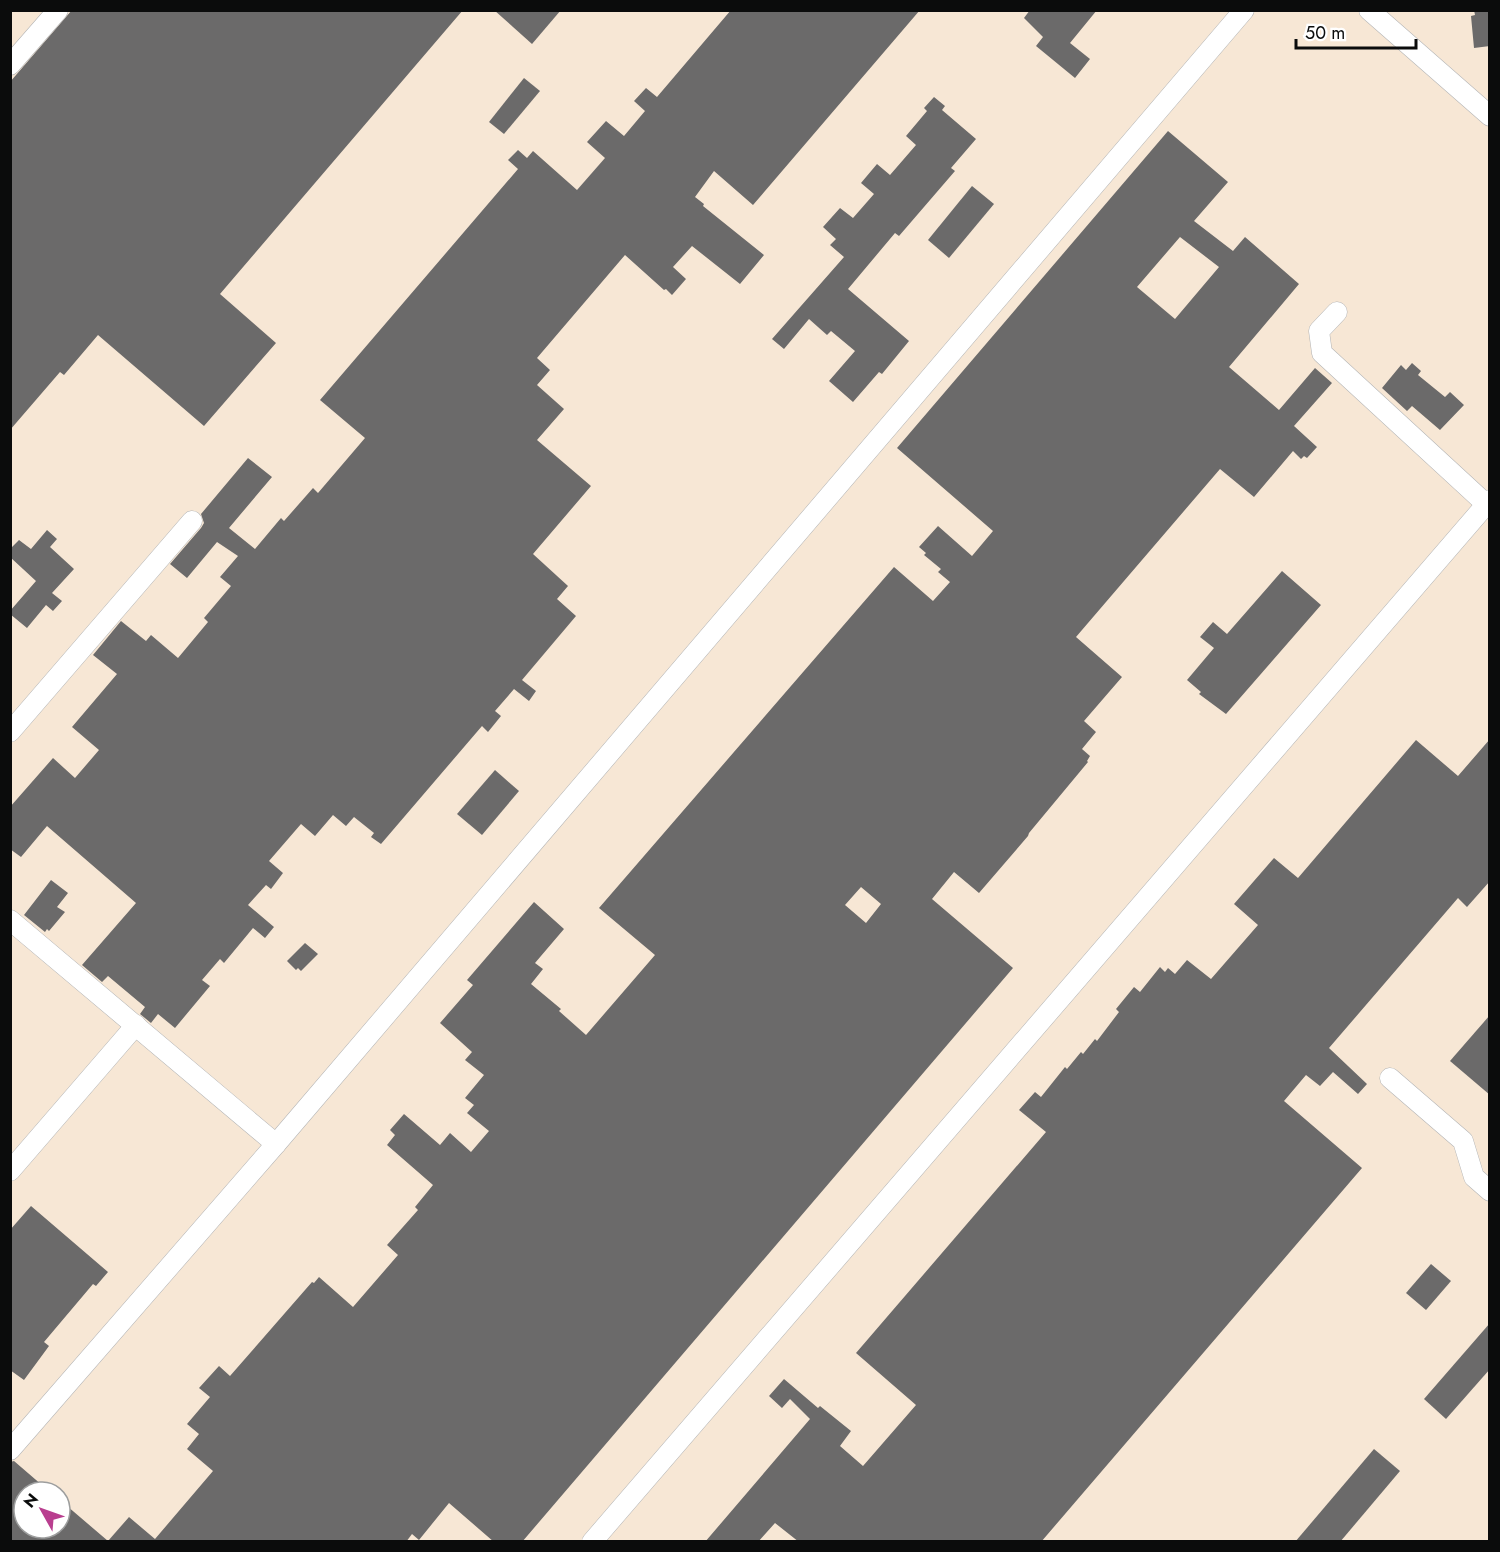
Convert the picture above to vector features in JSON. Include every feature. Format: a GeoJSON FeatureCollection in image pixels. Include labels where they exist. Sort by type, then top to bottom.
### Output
{"type":"FeatureCollection","features":[{"type":"Feature","properties":{"kind":"lane"},"geometry":{"type":"LineString","coordinates":[[10,65],[58,10]]}},
{"type":"Feature","properties":{"kind":"lane"},"geometry":{"type":"LineString","coordinates":[[10,1450],[276,1144],[1244,10]]}},
{"type":"Feature","properties":{"kind":"lane"},"geometry":{"type":"LineString","coordinates":[[1369,10],[1490,116]]}},
{"type":"Feature","properties":{"kind":"lane"},"geometry":{"type":"LineString","coordinates":[[592,1542],[1488,502],[1322,353],[1319,331],[1337,312]]}},
{"type":"Feature","properties":{"kind":"lane"},"geometry":{"type":"LineString","coordinates":[[10,732],[192,521]]}},
{"type":"Feature","properties":{"kind":"lane"},"geometry":{"type":"LineString","coordinates":[[13,927],[136,1025],[276,1144]]}},
{"type":"Feature","properties":{"kind":"lane"},"geometry":{"type":"LineString","coordinates":[[10,1171],[136,1025]]}},
{"type":"Feature","properties":{"kind":"lane"},"geometry":{"type":"LineString","coordinates":[[1390,1078],[1463,1141],[1474,1177],[1490,1191]]}},
{"type":"Feature","properties":{"kind":"shaded area"},"geometry":{"type":"Polygon","coordinates":[[[11,11],[1489,11],[1489,1541],[11,1542],[11,11]]]}},
{"type":"Feature","properties":{"kind":"building"},"geometry":{"type":"Polygon","coordinates":[[[72,10],[463,10],[220,294],[276,343],[204,426],[98,335],[64,375],[60,372],[10,430],[10,82],[72,10]]]}},
{"type":"Feature","properties":{"kind":"building"},"geometry":{"type":"Polygon","coordinates":[[[494,10],[561,10],[532,44],[494,10]]]}},
{"type":"Feature","properties":{"kind":"building"},"geometry":{"type":"Polygon","coordinates":[[[731,10],[920,10],[753,205],[714,171],[695,197],[764,255],[740,284],[692,246],[673,267],[686,279],[672,295],[625,255],[537,358],[550,370],[537,385],[564,409],[537,440],[591,486],[533,554],[568,586],[557,599],[576,616],[522,680],[536,691],[529,701],[514,689],[495,711],[501,716],[488,732],[482,726],[381,844],[371,837],[374,833],[354,817],[346,826],[333,815],[315,836],[301,824],[269,861],[283,873],[271,889],[266,885],[248,905],[274,927],[265,938],[253,928],[224,963],[220,959],[202,980],[210,986],[175,1028],[158,1014],[151,1023],[140,1014],[145,1007],[108,976],[102,982],[82,965],[136,903],[47,826],[21,857],[10,849],[10,807],[53,758],[75,778],[99,750],[72,727],[117,674],[93,655],[121,621],[146,641],[151,635],[178,658],[208,622],[204,618],[231,586],[220,577],[238,556],[217,542],[187,578],[170,564],[201,528],[204,523],[201,514],[248,458],[272,477],[229,528],[255,549],[281,518],[284,521],[313,488],[318,493],[365,438],[320,400],[518,169],[508,160],[518,150],[527,158],[533,151],[577,190],[605,158],[587,142],[606,121],[624,136],[645,111],[634,101],[646,88],[657,97],[731,10]]]}},
{"type":"Feature","properties":{"kind":"building"},"geometry":{"type":"Polygon","coordinates":[[[1030,10],[1097,10],[1070,43],[1090,59],[1075,78],[1036,46],[1043,37],[1024,18],[1030,10]]]}},
{"type":"Feature","properties":{"kind":"building"},"geometry":{"type":"Polygon","coordinates":[[[1474,10],[1490,10],[1490,46],[1474,48],[1471,16],[1475,15],[1474,10]]]}},
{"type":"Feature","properties":{"kind":"building"},"geometry":{"type":"Polygon","coordinates":[[[524,78],[540,91],[504,134],[489,122],[524,78]]]}},
{"type":"Feature","properties":{"kind":"building"},"geometry":{"type":"Polygon","coordinates":[[[934,97],[945,106],[942,110],[976,139],[951,168],[955,171],[899,236],[895,233],[848,289],[909,341],[882,374],[879,372],[853,402],[829,381],[855,351],[831,331],[827,335],[809,319],[784,349],[772,339],[844,257],[830,245],[836,239],[823,227],[840,208],[853,218],[874,194],[861,183],[877,164],[890,175],[916,145],[906,136],[927,111],[924,108],[934,97]]]}},
{"type":"Feature","properties":{"kind":"building"},"geometry":{"type":"Polygon","coordinates":[[[1168,131],[1228,182],[1194,221],[1233,251],[1245,237],[1299,284],[1229,367],[1279,410],[1315,368],[1332,383],[1294,426],[1317,447],[1307,458],[1304,456],[1301,459],[1293,451],[1254,497],[1220,469],[1076,637],[1122,677],[1084,721],[1096,732],[1082,749],[1090,756],[1088,762],[979,893],[954,872],[932,899],[1013,968],[522,1542],[494,1542],[449,1503],[419,1540],[412,1534],[406,1542],[10,1542],[10,1462],[14,1461],[36,1480],[12,1480],[12,1540],[72,1540],[72,1510],[108,1541],[129,1517],[155,1539],[213,1471],[187,1449],[199,1434],[187,1424],[210,1397],[199,1388],[219,1366],[230,1376],[312,1282],[314,1283],[319,1277],[353,1307],[398,1255],[387,1245],[418,1210],[415,1207],[433,1185],[387,1145],[395,1135],[390,1130],[404,1114],[440,1145],[450,1133],[471,1152],[489,1131],[467,1113],[474,1105],[465,1098],[484,1075],[465,1060],[472,1052],[440,1023],[473,985],[467,980],[534,902],[564,929],[535,963],[543,969],[531,984],[561,1009],[559,1011],[586,1035],[655,955],[599,908],[894,567],[933,601],[950,582],[938,572],[941,569],[924,555],[926,553],[919,547],[938,526],[972,556],[993,531],[897,448],[1168,131]],[[1180,237],[1137,287],[1175,319],[1219,267],[1180,237]],[[861,887],[845,905],[866,923],[881,904],[861,887]]]}},
{"type":"Feature","properties":{"kind":"building"},"geometry":{"type":"Polygon","coordinates":[[[972,186],[994,204],[949,258],[928,240],[972,186]]]}},
{"type":"Feature","properties":{"kind":"building"},"geometry":{"type":"Polygon","coordinates":[[[1412,363],[1421,371],[1418,375],[1445,397],[1450,392],[1464,405],[1440,430],[1412,406],[1407,411],[1382,388],[1401,365],[1406,370],[1412,363]]]}},
{"type":"Feature","properties":{"kind":"building"},"geometry":{"type":"Polygon","coordinates":[[[47,530],[57,539],[50,547],[74,569],[52,593],[62,601],[53,611],[46,605],[27,628],[10,614],[10,611],[36,581],[10,557],[10,549],[19,540],[31,549],[47,530]]]}},
{"type":"Feature","properties":{"kind":"building"},"geometry":{"type":"Polygon","coordinates":[[[1282,571],[1321,605],[1226,714],[1199,694],[1201,692],[1187,680],[1214,648],[1200,637],[1213,622],[1227,634],[1282,571]]]}},
{"type":"Feature","properties":{"kind":"building"},"geometry":{"type":"Polygon","coordinates":[[[1490,739],[1490,881],[1467,907],[1458,898],[1329,1048],[1367,1084],[1358,1094],[1333,1072],[1320,1086],[1306,1075],[1284,1101],[1362,1168],[1041,1542],[799,1542],[775,1523],[758,1542],[705,1542],[810,1419],[790,1399],[782,1408],[769,1396],[784,1379],[818,1408],[820,1406],[851,1431],[840,1446],[863,1466],[916,1405],[856,1353],[1046,1132],[1019,1110],[1035,1092],[1041,1097],[1065,1067],[1067,1069],[1095,1039],[1097,1041],[1119,1012],[1116,1009],[1134,987],[1140,992],[1160,967],[1165,972],[1168,968],[1175,974],[1187,960],[1211,979],[1258,925],[1234,904],[1274,858],[1298,878],[1416,740],[1458,776],[1490,739]]]}},
{"type":"Feature","properties":{"kind":"building"},"geometry":{"type":"Polygon","coordinates":[[[495,770],[519,791],[482,835],[457,814],[495,770]]]}},
{"type":"Feature","properties":{"kind":"building"},"geometry":{"type":"Polygon","coordinates":[[[51,880],[68,893],[57,907],[65,912],[49,931],[47,929],[45,932],[24,915],[51,880]]]}},
{"type":"Feature","properties":{"kind":"building"},"geometry":{"type":"Polygon","coordinates":[[[305,943],[318,954],[301,971],[298,968],[296,970],[287,961],[305,943]]]}},
{"type":"Feature","properties":{"kind":"building"},"geometry":{"type":"Polygon","coordinates":[[[1490,1015],[1490,1095],[1450,1061],[1490,1015]]]}},
{"type":"Feature","properties":{"kind":"building"},"geometry":{"type":"Polygon","coordinates":[[[31,1206],[108,1272],[96,1286],[93,1284],[44,1342],[49,1346],[24,1380],[10,1370],[10,1230],[31,1206]]]}},
{"type":"Feature","properties":{"kind":"building"},"geometry":{"type":"Polygon","coordinates":[[[1431,1264],[1451,1281],[1426,1310],[1406,1293],[1431,1264]]]}},
{"type":"Feature","properties":{"kind":"building"},"geometry":{"type":"Polygon","coordinates":[[[1490,1323],[1490,1369],[1446,1419],[1424,1399],[1490,1323]]]}},
{"type":"Feature","properties":{"kind":"building"},"geometry":{"type":"Polygon","coordinates":[[[1374,1449],[1400,1471],[1340,1542],[1295,1542],[1374,1449]]]}}]}
